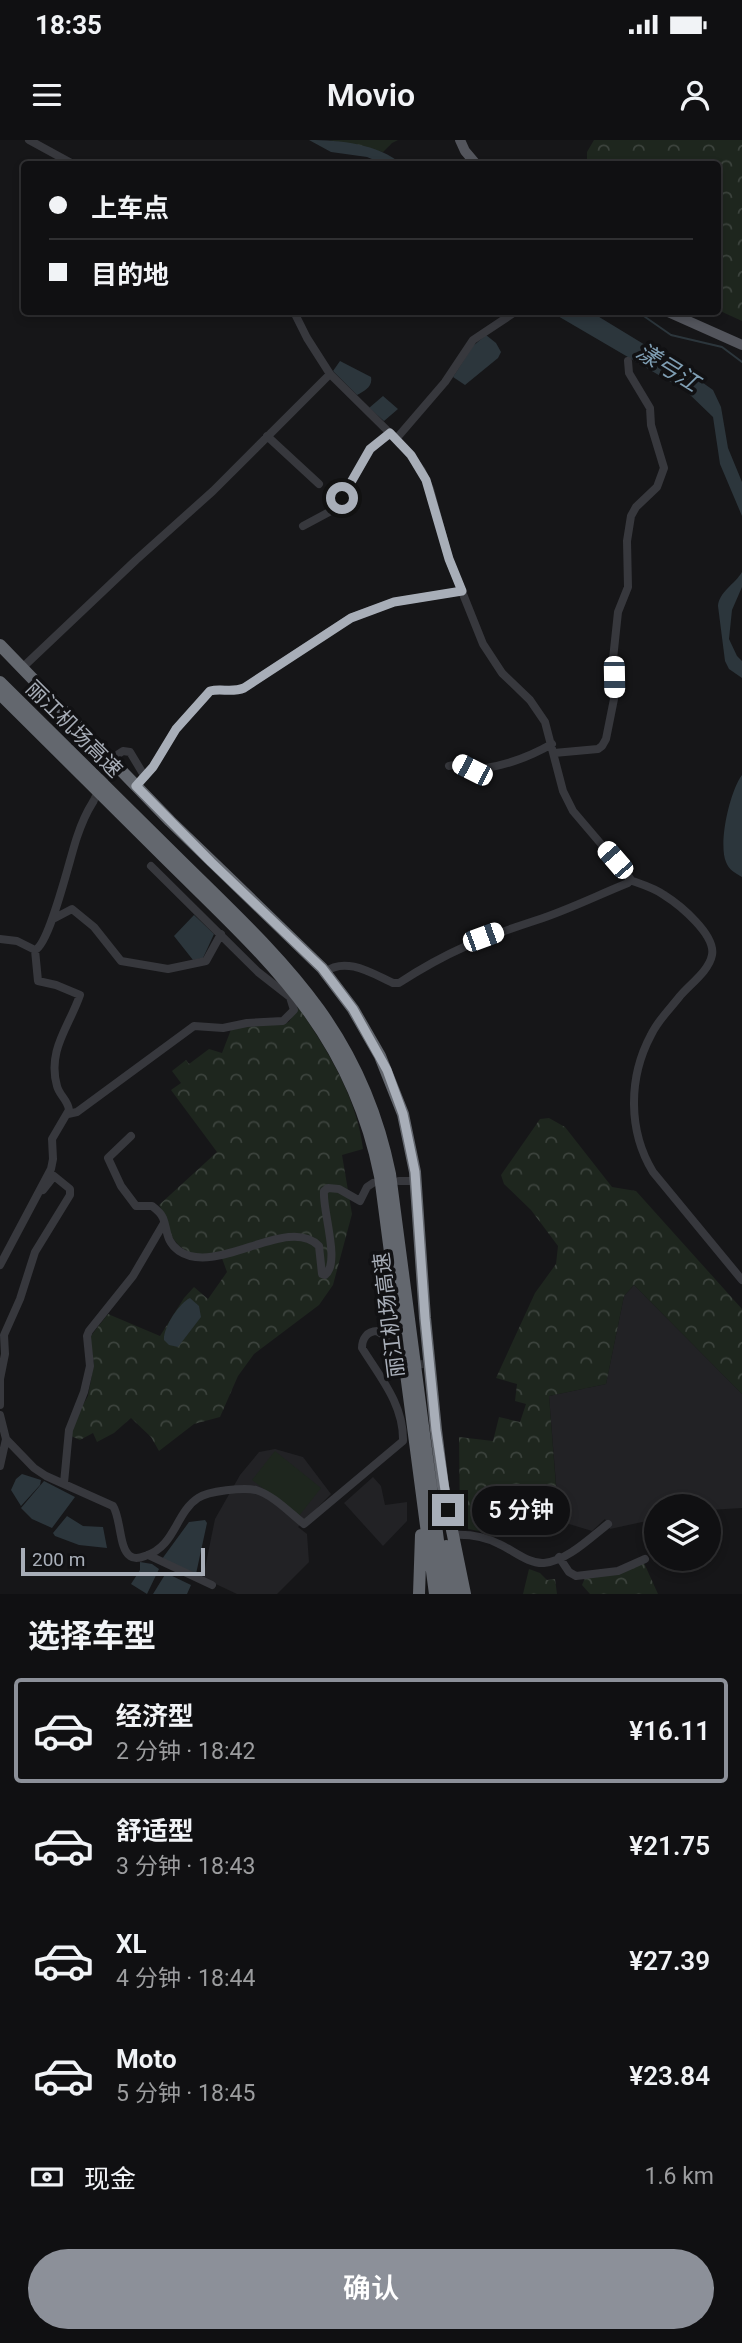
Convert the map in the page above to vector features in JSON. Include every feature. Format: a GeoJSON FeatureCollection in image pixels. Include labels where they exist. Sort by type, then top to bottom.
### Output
{"type":"FeatureCollection","features":[{"type":"Feature","properties":{"kind":"highway"},"geometry":{"type":"LineString","coordinates":[[0,645],[141,782],[211,862],[325,972],[359,1018],[387,1070],[403,1114],[416,1181],[426,1363],[452,1535],[465,1594]]}},
{"type":"Feature","properties":{"kind":"highway","name":"丽江机场高速"},"geometry":{"type":"LineString","coordinates":[[0,682],[283,964],[323,1013],[344,1046],[373,1111],[390,1174],[422,1461]]}},
{"type":"Feature","properties":{"kind":"highway","name":"丽江机场高速"},"geometry":{"type":"LineString","coordinates":[[0,694],[276,970],[315,1018],[335,1051],[361,1107],[380,1176],[422,1461]]}},
{"type":"Feature","properties":{"kind":"highway"},"geometry":{"type":"LineString","coordinates":[[419,1594],[422,1461]]}},
{"type":"Feature","properties":{"kind":"highway"},"geometry":{"type":"LineString","coordinates":[[422,1461],[435,1594]]}},
{"type":"Feature","properties":{"kind":"highway"},"geometry":{"type":"LineString","coordinates":[[422,1461],[445,1594]]}},
{"type":"Feature","properties":{"kind":"highway"},"geometry":{"type":"LineString","coordinates":[[422,1461],[456,1594]]}},
{"type":"Feature","properties":{"kind":"main road"},"geometry":{"type":"LineString","coordinates":[[460,140],[473,161]]}},
{"type":"Feature","properties":{"kind":"main road"},"geometry":{"type":"LineString","coordinates":[[675,315],[742,345]]}},
{"type":"Feature","properties":{"kind":"street"},"geometry":{"type":"LineString","coordinates":[[29,140],[68,161]]}},
{"type":"Feature","properties":{"kind":"street"},"geometry":{"type":"LineString","coordinates":[[296,315],[330,374],[411,455],[426,480],[449,559],[483,644],[502,673],[535,706],[545,722],[563,791],[573,811],[630,880],[662,893],[708,935],[713,950],[707,967],[660,1020],[648,1040],[634,1093],[633,1120],[653,1172],[742,1280]]}},
{"type":"Feature","properties":{"kind":"street"},"geometry":{"type":"LineString","coordinates":[[303,526],[338,505],[370,449],[393,436],[440,388],[473,340],[510,315]]}},
{"type":"Feature","properties":{"kind":"street"},"geometry":{"type":"LineString","coordinates":[[449,765],[459,764],[472,770],[513,762],[553,748],[598,749],[605,740],[614,696],[613,659],[618,612],[628,587],[627,541],[631,516],[636,507],[657,487],[664,470],[651,425],[650,406],[629,373],[628,361]]}},
{"type":"Feature","properties":{"kind":"street"},"geometry":{"type":"LineString","coordinates":[[22,668],[213,491],[330,374]]}},
{"type":"Feature","properties":{"kind":"street"},"geometry":{"type":"LineString","coordinates":[[267,436],[319,485]]}},
{"type":"Feature","properties":{"kind":"street"},"geometry":{"type":"LineString","coordinates":[[141,782],[176,729],[210,691],[234,691],[244,688],[351,618],[394,602],[462,591]]}},
{"type":"Feature","properties":{"kind":"street"},"geometry":{"type":"LineString","coordinates":[[117,755],[130,752],[141,782]]}},
{"type":"Feature","properties":{"kind":"street"},"geometry":{"type":"LineString","coordinates":[[35,950],[41,947],[53,919],[75,841],[93,802]]}},
{"type":"Feature","properties":{"kind":"street"},"geometry":{"type":"LineString","coordinates":[[68,1114],[77,1112],[194,1026],[223,1028],[247,1023],[283,1021],[294,1008],[290,997],[258,972],[152,866]]}},
{"type":"Feature","properties":{"kind":"street"},"geometry":{"type":"LineString","coordinates":[[325,972],[338,965],[350,965],[399,983],[436,959],[466,945],[538,920],[630,880]]}},
{"type":"Feature","properties":{"kind":"street"},"geometry":{"type":"LineString","coordinates":[[53,919],[72,909],[94,927],[121,961],[168,970],[206,961],[221,933]]}},
{"type":"Feature","properties":{"kind":"street"},"geometry":{"type":"LineString","coordinates":[[0,939],[18,941],[35,950]]}},
{"type":"Feature","properties":{"kind":"street"},"geometry":{"type":"LineString","coordinates":[[0,1265],[53,1163],[52,1139],[68,1114],[69,1105],[57,1085],[56,1047],[73,1015],[79,995],[38,981],[35,950]]}},
{"type":"Feature","properties":{"kind":"street"},"geometry":{"type":"LineString","coordinates":[[131,1136],[108,1158],[121,1186],[136,1206],[152,1206],[162,1217],[166,1234],[177,1250],[192,1256],[217,1256],[293,1236],[305,1237],[320,1248],[322,1274],[325,1275],[331,1268],[330,1234],[323,1194],[325,1190],[340,1189],[360,1201],[367,1187],[373,1183]]}},
{"type":"Feature","properties":{"kind":"street"},"geometry":{"type":"LineString","coordinates":[[0,1405],[4,1335],[20,1298],[32,1259],[70,1195],[70,1189],[54,1176],[42,1191],[37,1192]]}},
{"type":"Feature","properties":{"kind":"street"},"geometry":{"type":"LineString","coordinates":[[399,1181],[416,1181]]}},
{"type":"Feature","properties":{"kind":"street"},"geometry":{"type":"LineString","coordinates":[[64,1483],[69,1430],[84,1392],[90,1366],[87,1336],[133,1276],[164,1223]]}},
{"type":"Feature","properties":{"kind":"street"},"geometry":{"type":"LineString","coordinates":[[6,1439],[34,1468],[111,1504],[117,1513],[127,1554],[137,1558],[162,1547],[192,1502],[208,1494],[255,1490],[271,1498],[304,1524],[403,1441],[402,1421],[397,1404],[362,1348],[368,1333],[374,1331],[384,1334],[390,1365],[393,1367]]}},
{"type":"Feature","properties":{"kind":"street"},"geometry":{"type":"LineString","coordinates":[[0,1415],[6,1439],[0,1466]]}},
{"type":"Feature","properties":{"kind":"street"},"geometry":{"type":"LineString","coordinates":[[452,1535],[471,1534],[535,1562],[549,1562],[576,1548],[608,1524]]}},
{"type":"Feature","properties":{"kind":"street"},"geometry":{"type":"LineString","coordinates":[[148,1555],[212,1585]]}},
{"type":"Feature","properties":{"kind":"street"},"geometry":{"type":"LineString","coordinates":[[559,1557],[569,1572],[576,1576],[618,1571],[644,1559]]}},
{"type":"Feature","properties":{"kind":"street"},"geometry":{"type":"LineString","coordinates":[[460,1571],[465,1575],[471,1594]]}},
{"type":"Feature","properties":{"kind":"shaded area"},"geometry":{"type":"Polygon","coordinates":[[[634,1285],[742,1394],[742,1508],[721,1509],[721,1494],[644,1494],[644,1522],[610,1529],[605,1519],[592,1531],[559,1521],[549,1396],[606,1384],[624,1296],[634,1285]]]}},
{"type":"Feature","properties":{"kind":"shaded area"},"geometry":{"type":"Polygon","coordinates":[[[275,1449],[303,1457],[331,1494],[298,1527],[307,1534],[309,1562],[277,1594],[237,1594],[203,1578],[215,1519],[240,1475],[259,1452],[275,1449]]]}},
{"type":"Feature","properties":{"kind":"shaded area"},"geometry":{"type":"Polygon","coordinates":[[[373,1477],[381,1486],[385,1505],[407,1502],[407,1521],[383,1546],[344,1503],[373,1477]]]}},
{"type":"Feature","properties":{"kind":"green space"},"geometry":{"type":"Polygon","coordinates":[[[329,140],[398,140],[383,152],[329,140]]]}},
{"type":"Feature","properties":{"kind":"green space"},"geometry":{"type":"Polygon","coordinates":[[[594,140],[742,140],[742,321],[721,311],[721,161],[587,161],[587,152],[594,140]]]}},
{"type":"Feature","properties":{"kind":"green space"},"geometry":{"type":"Polygon","coordinates":[[[298,1007],[339,1075],[354,1111],[363,1149],[342,1155],[352,1214],[333,1285],[319,1305],[254,1354],[238,1376],[220,1417],[194,1424],[159,1451],[151,1437],[131,1418],[114,1433],[97,1442],[93,1433],[80,1440],[71,1436],[76,1417],[88,1396],[94,1364],[90,1337],[108,1314],[160,1336],[194,1287],[208,1299],[227,1272],[220,1253],[198,1254],[181,1247],[168,1231],[159,1205],[217,1152],[171,1090],[181,1083],[172,1071],[186,1060],[189,1064],[209,1049],[222,1053],[232,1027],[289,1022],[298,1007]]]}},
{"type":"Feature","properties":{"kind":"green space"},"geometry":{"type":"Polygon","coordinates":[[[549,1118],[565,1127],[612,1187],[636,1191],[742,1309],[742,1394],[634,1285],[624,1296],[606,1384],[549,1396],[556,1487],[498,1486],[487,1533],[460,1527],[459,1437],[493,1441],[499,1417],[520,1422],[526,1404],[515,1401],[517,1384],[496,1378],[535,1293],[556,1264],[558,1246],[531,1210],[504,1184],[501,1175],[540,1119],[549,1118]]]}},
{"type":"Feature","properties":{"kind":"green space"},"geometry":{"type":"Polygon","coordinates":[[[275,1451],[321,1488],[299,1516],[252,1480],[275,1451]]]}},
{"type":"Feature","properties":{"kind":"green space"},"geometry":{"type":"Polygon","coordinates":[[[644,1563],[644,1571],[648,1571],[658,1594],[590,1594],[582,1585],[585,1578],[644,1563]]]}},
{"type":"Feature","properties":{"kind":"green space"},"geometry":{"type":"Polygon","coordinates":[[[529,1569],[540,1573],[547,1580],[555,1579],[557,1594],[523,1594],[529,1569]]]}},
{"type":"Feature","properties":{"kind":"water"},"geometry":{"type":"Polygon","coordinates":[[[309,140],[358,144],[398,161],[377,161],[331,152],[309,140]]]}},
{"type":"Feature","properties":{"kind":"water","name":"漾弓江"},"geometry":{"type":"Polygon","coordinates":[[[556,315],[596,315],[678,365],[713,390],[721,407],[728,448],[742,482],[742,516],[720,464],[713,417],[686,391],[556,315]]]}},
{"type":"Feature","properties":{"kind":"water"},"geometry":{"type":"Polygon","coordinates":[[[486,335],[496,343],[501,352],[498,358],[465,385],[453,377],[473,346],[486,335]]]}},
{"type":"Feature","properties":{"kind":"water"},"geometry":{"type":"Polygon","coordinates":[[[340,361],[371,377],[367,388],[357,395],[333,371],[340,361]]]}},
{"type":"Feature","properties":{"kind":"water"},"geometry":{"type":"Polygon","coordinates":[[[383,396],[398,409],[384,421],[369,408],[383,396]]]}},
{"type":"Feature","properties":{"kind":"water"},"geometry":{"type":"Polygon","coordinates":[[[742,572],[742,587],[732,610],[729,639],[742,661],[742,678],[729,669],[725,661],[718,606],[721,596],[742,572]]]}},
{"type":"Feature","properties":{"kind":"water"},"geometry":{"type":"Polygon","coordinates":[[[742,775],[742,877],[727,865],[723,843],[730,805],[742,775]]]}},
{"type":"Feature","properties":{"kind":"water"},"geometry":{"type":"Polygon","coordinates":[[[194,915],[214,934],[203,958],[193,960],[174,936],[194,915]]]}},
{"type":"Feature","properties":{"kind":"water"},"geometry":{"type":"Polygon","coordinates":[[[190,1298],[199,1306],[201,1317],[178,1347],[169,1345],[164,1340],[164,1335],[169,1323],[181,1305],[190,1298]]]}},
{"type":"Feature","properties":{"kind":"water"},"geometry":{"type":"Polygon","coordinates":[[[22,1474],[41,1480],[40,1485],[21,1506],[11,1490],[16,1479],[22,1474]]]}},
{"type":"Feature","properties":{"kind":"water"},"geometry":{"type":"Polygon","coordinates":[[[44,1481],[75,1497],[52,1528],[32,1519],[21,1508],[44,1481]]]}},
{"type":"Feature","properties":{"kind":"water"},"geometry":{"type":"Polygon","coordinates":[[[67,1516],[83,1526],[103,1527],[107,1548],[79,1545],[55,1536],[53,1533],[67,1516]]]}},
{"type":"Feature","properties":{"kind":"water"},"geometry":{"type":"Polygon","coordinates":[[[205,1520],[207,1523],[196,1574],[162,1559],[189,1522],[205,1520]]]}},
{"type":"Feature","properties":{"kind":"water"},"geometry":{"type":"Polygon","coordinates":[[[140,1562],[152,1564],[159,1569],[147,1594],[131,1584],[140,1570],[140,1562]]]}},
{"type":"Feature","properties":{"kind":"water"},"geometry":{"type":"Polygon","coordinates":[[[166,1573],[191,1585],[187,1594],[153,1594],[166,1573]]]}},
{"type":"Feature","properties":{"kind":"waterway"},"geometry":{"type":"LineString","coordinates":[[642,315],[671,335],[722,347],[742,362]]}},
{"type":"Feature","properties":{"kind":"tunnel"},"geometry":{"type":"LineString","coordinates":[[93,802],[114,760]]}},
{"type":"Feature","properties":{"kind":"tunnel"},"geometry":{"type":"LineString","coordinates":[[393,1368],[423,1364]]}},
{"type":"Feature","properties":{"kind":"route"},"geometry":{"type":"LineString","coordinates":[[342,498],[370,449],[390,433],[422,471],[430,489],[449,559],[462,591],[394,602],[351,618],[244,688],[234,691],[210,691],[181,721],[153,767],[136,786],[322,968],[353,1009],[387,1070],[403,1114],[418,1191],[425,1318],[436,1430],[448,1510]]}}]}
